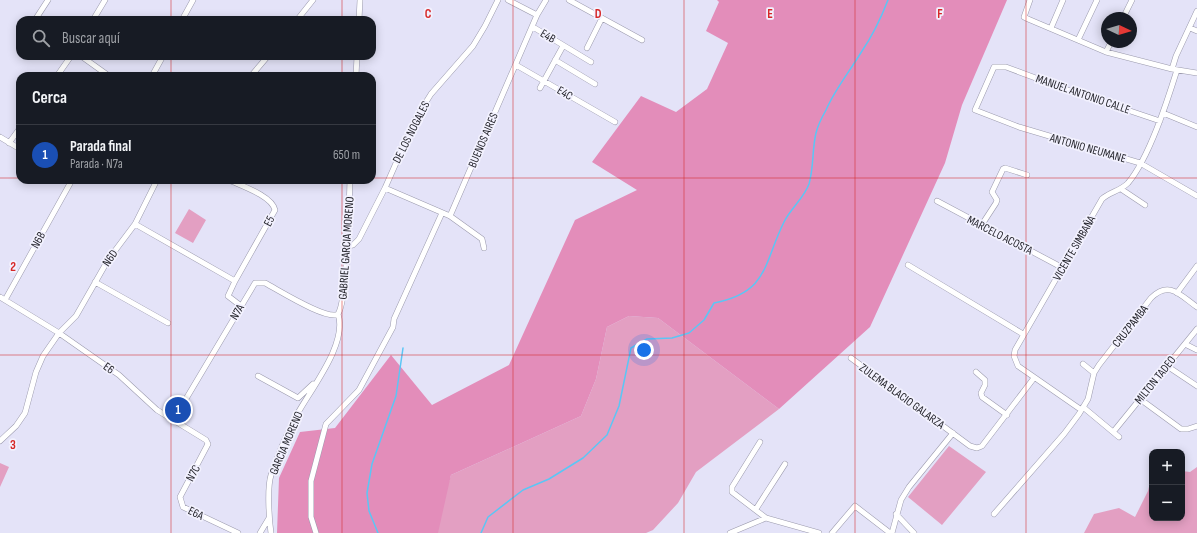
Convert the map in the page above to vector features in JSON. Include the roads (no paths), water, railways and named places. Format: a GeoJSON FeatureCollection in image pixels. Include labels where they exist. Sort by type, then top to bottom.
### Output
{"type":"FeatureCollection","features":[{"type":"Feature","properties":{"kind":"street"},"geometry":{"type":"LineString","coordinates":[[38,16],[48,0]]}},
{"type":"Feature","properties":{"kind":"street"},"geometry":{"type":"LineString","coordinates":[[95,16],[105,0]]}},
{"type":"Feature","properties":{"kind":"street"},"geometry":{"type":"LineString","coordinates":[[184,16],[193,0]]}},
{"type":"Feature","properties":{"kind":"street"},"geometry":{"type":"LineString","coordinates":[[301,16],[313,0]]}},
{"type":"Feature","properties":{"kind":"street"},"geometry":{"type":"LineString","coordinates":[[359,16],[360,0]]}},
{"type":"Feature","properties":{"kind":"street","name":"DE LOS NOGALES"},"geometry":{"type":"LineString","coordinates":[[347,247],[352,246],[358,241],[385,188],[406,136],[426,100],[473,46],[498,0]]}},
{"type":"Feature","properties":{"kind":"street"},"geometry":{"type":"LineString","coordinates":[[508,0],[537,15]]}},
{"type":"Feature","properties":{"kind":"street","name":"BUENOS AIRES"},"geometry":{"type":"LineString","coordinates":[[450,216],[537,15],[546,0]]}},
{"type":"Feature","properties":{"kind":"street"},"geometry":{"type":"LineString","coordinates":[[569,0],[642,40]]}},
{"type":"Feature","properties":{"kind":"street"},"geometry":{"type":"LineString","coordinates":[[1030,0],[1024,13],[1024,17],[1106,52],[1175,70],[1197,73]]}},
{"type":"Feature","properties":{"kind":"street"},"geometry":{"type":"LineString","coordinates":[[1051,28],[1063,0]]}},
{"type":"Feature","properties":{"kind":"street"},"geometry":{"type":"LineString","coordinates":[[1078,40],[1097,0]]}},
{"type":"Feature","properties":{"kind":"street"},"geometry":{"type":"LineString","coordinates":[[1126,12],[1132,0]]}},
{"type":"Feature","properties":{"kind":"street","name":"VICENTE SIMBAÑA"},"geometry":{"type":"LineString","coordinates":[[1119,437],[1114,431],[1082,408],[1034,378],[1018,366],[1014,360],[1015,350],[1102,199],[1108,194],[1121,190],[1129,182],[1140,163],[1163,113],[1175,70],[1197,11]]}},
{"type":"Feature","properties":{"kind":"street"},"geometry":{"type":"LineString","coordinates":[[587,48],[602,18]]}},
{"type":"Feature","properties":{"kind":"street","name":"E4B"},"geometry":{"type":"LineString","coordinates":[[533,27],[591,62]]}},
{"type":"Feature","properties":{"kind":"street"},"geometry":{"type":"LineString","coordinates":[[1190,28],[1197,31]]}},
{"type":"Feature","properties":{"kind":"street"},"geometry":{"type":"LineString","coordinates":[[540,88],[563,46]]}},
{"type":"Feature","properties":{"kind":"street"},"geometry":{"type":"LineString","coordinates":[[1106,52],[1108,48]]}},
{"type":"Feature","properties":{"kind":"street"},"geometry":{"type":"LineString","coordinates":[[60,72],[68,60]]}},
{"type":"Feature","properties":{"kind":"street"},"geometry":{"type":"LineString","coordinates":[[87,60],[103,72]]}},
{"type":"Feature","properties":{"kind":"street"},"geometry":{"type":"LineString","coordinates":[[154,72],[161,60]]}},
{"type":"Feature","properties":{"kind":"street"},"geometry":{"type":"LineString","coordinates":[[254,72],[265,60]]}},
{"type":"Feature","properties":{"kind":"street"},"geometry":{"type":"LineString","coordinates":[[356,72],[357,60]]}},
{"type":"Feature","properties":{"kind":"street"},"geometry":{"type":"LineString","coordinates":[[555,60],[595,84]]}},
{"type":"Feature","properties":{"kind":"street","name":"E4C"},"geometry":{"type":"LineString","coordinates":[[516,65],[615,122]]}},
{"type":"Feature","properties":{"kind":"street","name":"MANUEL ANTONIO CALLE"},"geometry":{"type":"LineString","coordinates":[[975,110],[994,67],[1006,67],[1160,121]]}},
{"type":"Feature","properties":{"kind":"street","name":"ANTONIO NEUMANE"},"geometry":{"type":"LineString","coordinates":[[975,110],[1019,127],[1140,163],[1197,196]]}},
{"type":"Feature","properties":{"kind":"street"},"geometry":{"type":"LineString","coordinates":[[1163,113],[1197,128]]}},
{"type":"Feature","properties":{"kind":"street"},"geometry":{"type":"LineString","coordinates":[[9,143],[16,133]]}},
{"type":"Feature","properties":{"kind":"street"},"geometry":{"type":"LineString","coordinates":[[0,137],[16,147]]}},
{"type":"Feature","properties":{"kind":"street"},"geometry":{"type":"LineString","coordinates":[[981,226],[996,203],[997,200],[992,192],[1003,169],[1005,168],[1027,175]]}},
{"type":"Feature","properties":{"kind":"street","name":"N6B"},"geometry":{"type":"LineString","coordinates":[[2,299],[68,184]]}},
{"type":"Feature","properties":{"kind":"street","name":"N6D"},"geometry":{"type":"LineString","coordinates":[[0,442],[16,426],[25,413],[39,363],[59,333],[76,316],[108,260],[135,224],[155,184]]}},
{"type":"Feature","properties":{"kind":"street","name":"E5"},"geometry":{"type":"LineString","coordinates":[[235,280],[275,210],[274,206],[268,199],[237,184]]}},
{"type":"Feature","properties":{"kind":"street","name":"GABRIEL GARCIA MORENO"},"geometry":{"type":"LineString","coordinates":[[338,314],[342,305],[347,247],[350,184]]}},
{"type":"Feature","properties":{"kind":"street"},"geometry":{"type":"LineString","coordinates":[[385,188],[450,216],[482,239],[484,248]]}},
{"type":"Feature","properties":{"kind":"street"},"geometry":{"type":"LineString","coordinates":[[1121,190],[1145,205]]}},
{"type":"Feature","properties":{"kind":"street","name":"MARCELO ACOSTA"},"geometry":{"type":"LineString","coordinates":[[937,201],[981,226],[1063,268]]}},
{"type":"Feature","properties":{"kind":"street"},"geometry":{"type":"LineString","coordinates":[[316,533],[312,517],[311,481],[326,424],[360,390],[370,373],[393,327],[394,319],[442,213]]}},
{"type":"Feature","properties":{"kind":"street"},"geometry":{"type":"LineString","coordinates":[[135,224],[235,280],[228,296],[241,306]]}},
{"type":"Feature","properties":{"kind":"street"},"geometry":{"type":"LineString","coordinates":[[908,265],[1023,334]]}},
{"type":"Feature","properties":{"kind":"street"},"geometry":{"type":"LineString","coordinates":[[1197,266],[1177,293],[1197,307]]}},
{"type":"Feature","properties":{"kind":"street"},"geometry":{"type":"LineString","coordinates":[[95,282],[168,323]]}},
{"type":"Feature","properties":{"kind":"street","name":"N7A"},"geometry":{"type":"LineString","coordinates":[[174,419],[255,283],[261,282],[333,316],[338,314]]}},
{"type":"Feature","properties":{"kind":"street","name":"CRUZPAMBA"},"geometry":{"type":"LineString","coordinates":[[994,514],[1064,434],[1088,399],[1094,373],[1158,291],[1167,289],[1177,293]]}},
{"type":"Feature","properties":{"kind":"street","name":"E6"},"geometry":{"type":"LineString","coordinates":[[2,299],[59,333],[123,379],[157,410],[202,436],[208,442]]}},
{"type":"Feature","properties":{"kind":"street","name":"GARCIA MORENO"},"geometry":{"type":"LineString","coordinates":[[271,533],[269,518],[270,477],[292,423],[334,350],[340,321],[338,314]]}},
{"type":"Feature","properties":{"kind":"street","name":"MILTON TADEO"},"geometry":{"type":"LineString","coordinates":[[1114,431],[1197,329]]}},
{"type":"Feature","properties":{"kind":"street"},"geometry":{"type":"LineString","coordinates":[[1185,344],[1197,350]]}},
{"type":"Feature","properties":{"kind":"street","name":"ZULEMA BLACIO GALARZA"},"geometry":{"type":"LineString","coordinates":[[851,358],[970,446],[980,448],[1007,415]]}},
{"type":"Feature","properties":{"kind":"street"},"geometry":{"type":"LineString","coordinates":[[1083,364],[1094,373]]}},
{"type":"Feature","properties":{"kind":"street"},"geometry":{"type":"LineString","coordinates":[[1167,366],[1197,386]]}},
{"type":"Feature","properties":{"kind":"street"},"geometry":{"type":"LineString","coordinates":[[976,372],[985,380],[985,385],[981,393],[982,397],[1007,415],[1034,378]]}},
{"type":"Feature","properties":{"kind":"street"},"geometry":{"type":"LineString","coordinates":[[258,376],[298,398],[317,381]]}},
{"type":"Feature","properties":{"kind":"street"},"geometry":{"type":"LineString","coordinates":[[1140,399],[1184,430],[1197,426]]}},
{"type":"Feature","properties":{"kind":"street"},"geometry":{"type":"LineString","coordinates":[[832,533],[855,506],[891,533],[896,514],[909,487],[954,433]]}},
{"type":"Feature","properties":{"kind":"street","name":"N7C"},"geometry":{"type":"LineString","coordinates":[[182,505],[180,497],[208,442]]}},
{"type":"Feature","properties":{"kind":"street"},"geometry":{"type":"LineString","coordinates":[[760,442],[731,491],[766,518],[820,533]]}},
{"type":"Feature","properties":{"kind":"street"},"geometry":{"type":"LineString","coordinates":[[756,509],[785,464]]}},
{"type":"Feature","properties":{"kind":"street","name":"E6A"},"geometry":{"type":"LineString","coordinates":[[182,505],[235,532]]}},
{"type":"Feature","properties":{"kind":"street"},"geometry":{"type":"LineString","coordinates":[[896,514],[914,533]]}},
{"type":"Feature","properties":{"kind":"street"},"geometry":{"type":"LineString","coordinates":[[260,533],[269,518]]}},
{"type":"Feature","properties":{"kind":"street"},"geometry":{"type":"LineString","coordinates":[[730,533],[766,518]]}},
{"type":"Feature","properties":{"kind":"waterway"},"geometry":{"type":"LineString","coordinates":[[481,533],[488,517],[523,490],[549,479],[583,458],[607,435],[619,406],[631,348],[647,339],[672,338],[689,333],[704,320],[714,303],[732,298],[745,292],[755,284],[762,274],[784,222],[804,194],[809,184],[812,171],[815,139],[820,121],[834,95],[873,33],[888,0]]}},
{"type":"Feature","properties":{"kind":"waterway"},"geometry":{"type":"LineString","coordinates":[[378,533],[369,511],[367,493],[372,464],[396,396],[403,348]]}},
{"type":"Feature","properties":{"kind":"place","name":"Parada final"},"geometry":{"type":"Point","coordinates":[178,410]}}]}
